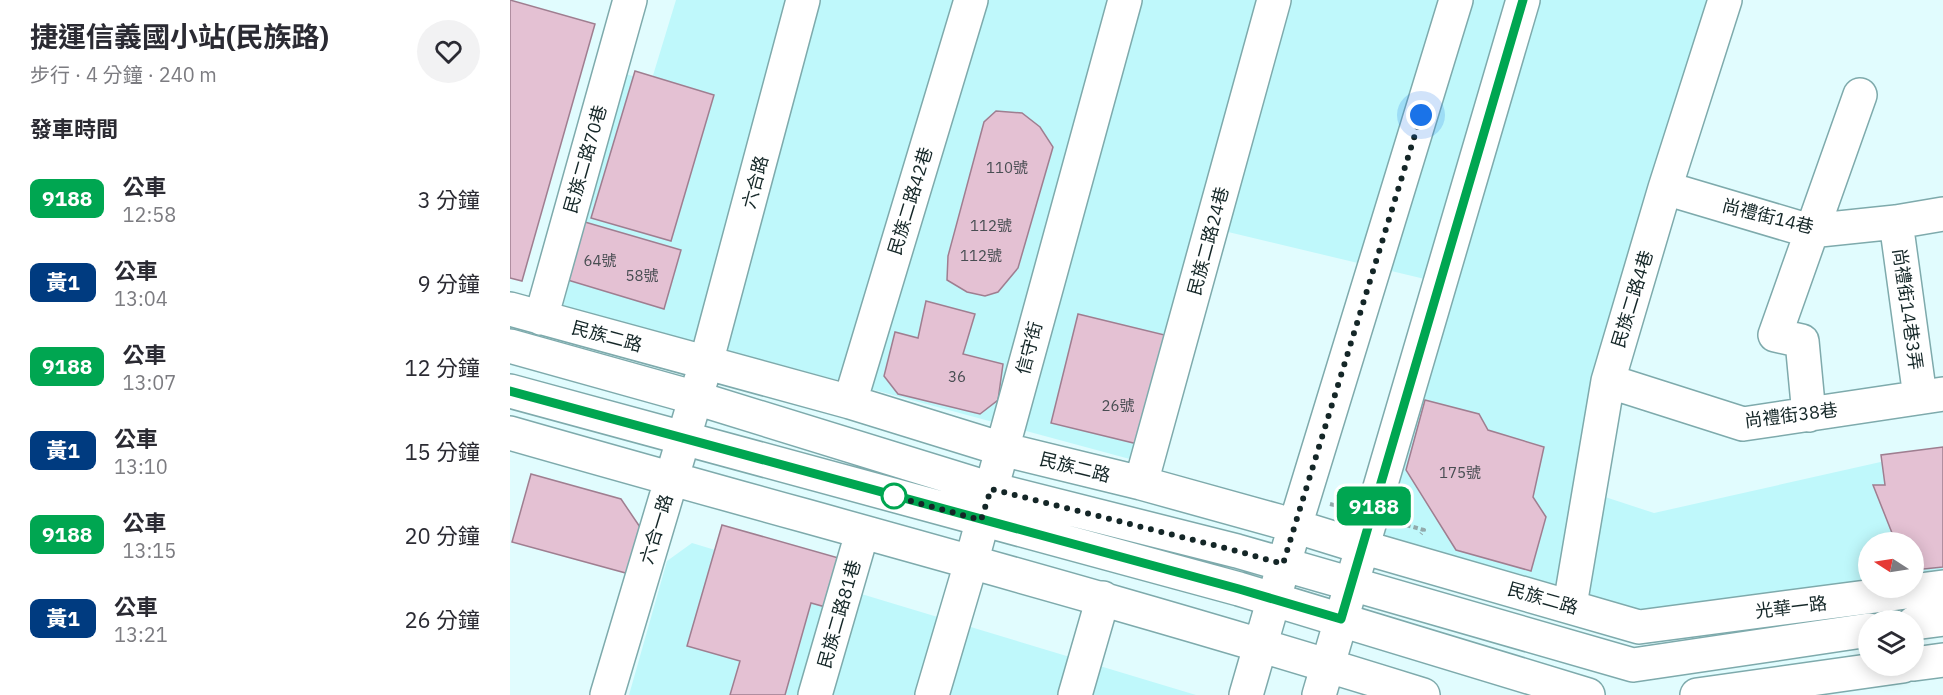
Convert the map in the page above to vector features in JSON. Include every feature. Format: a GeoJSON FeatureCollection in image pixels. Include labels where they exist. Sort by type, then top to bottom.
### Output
{"type":"FeatureCollection","features":[{"type":"Feature","properties":{"kind":"street","name":"民族二路70巷"},"geometry":{"type":"LineString","coordinates":[[525,314],[630,0]]}},
{"type":"Feature","properties":{"kind":"street","name":"六合路"},"geometry":{"type":"LineString","coordinates":[[706,363],[803,0]]}},
{"type":"Feature","properties":{"kind":"street","name":"民族二路42巷"},"geometry":{"type":"LineString","coordinates":[[850,402],[971,0]]}},
{"type":"Feature","properties":{"kind":"street","name":"信守街"},"geometry":{"type":"LineString","coordinates":[[932,695],[971,563],[1125,0]]}},
{"type":"Feature","properties":{"kind":"street","name":"民族二路24巷"},"geometry":{"type":"LineString","coordinates":[[1141,483],[1274,0]]}},
{"type":"Feature","properties":{"kind":"street"},"geometry":{"type":"LineString","coordinates":[[1246,695],[1294,526],[1456,0]]}},
{"type":"Feature","properties":{"kind":"street"},"geometry":{"type":"LineString","coordinates":[[1319,695],[1523,0]]}},
{"type":"Feature","properties":{"kind":"street","name":"民族二路4巷"},"geometry":{"type":"LineString","coordinates":[[1570,605],[1608,381],[1665,188],[1725,0]]}},
{"type":"Feature","properties":{"kind":"street"},"geometry":{"type":"LineString","coordinates":[[1809,415],[1802,340],[1774,335],[1860,95]]}},
{"type":"Feature","properties":{"kind":"street","name":"尚禮街14巷"},"geometry":{"type":"LineString","coordinates":[[1665,188],[1810,231],[1896,222],[1943,214]]}},
{"type":"Feature","properties":{"kind":"street","name":"尚禮街14巷3弄"},"geometry":{"type":"LineString","coordinates":[[1896,222],[1932,395]]}},
{"type":"Feature","properties":{"kind":"street","name":"民族二路"},"geometry":{"type":"LineString","coordinates":[[525,314],[850,402],[1002,449],[1141,483],[1570,605],[1639,627]]}},
{"type":"Feature","properties":{"kind":"street","name":"民族二路"},"geometry":{"type":"LineString","coordinates":[[510,346],[696,398],[991,489],[1237,551],[1633,665]]}},
{"type":"Feature","properties":{"kind":"street","name":"六合一路"},"geometry":{"type":"LineString","coordinates":[[607,695],[706,363]]}},
{"type":"Feature","properties":{"kind":"street","name":"尚禮街38巷"},"geometry":{"type":"LineString","coordinates":[[1608,381],[1743,424],[1932,395]]}},
{"type":"Feature","properties":{"kind":"street"},"geometry":{"type":"LineString","coordinates":[[510,390],[1273,599],[1588,695]]}},
{"type":"Feature","properties":{"kind":"street"},"geometry":{"type":"LineString","coordinates":[[510,433],[1103,598],[1328,664],[1423,695]]}},
{"type":"Feature","properties":{"kind":"street","name":"民族二路81巷"},"geometry":{"type":"LineString","coordinates":[[815,695],[862,532]]}},
{"type":"Feature","properties":{"kind":"street","name":"光華一路"},"geometry":{"type":"LineString","coordinates":[[1639,627],[1943,587]]}},
{"type":"Feature","properties":{"kind":"street"},"geometry":{"type":"LineString","coordinates":[[1075,695],[1103,598]]}},
{"type":"Feature","properties":{"kind":"street"},"geometry":{"type":"LineString","coordinates":[[1924,622],[1943,619]]}},
{"type":"Feature","properties":{"kind":"street","name":"光華一路"},"geometry":{"type":"LineString","coordinates":[[1633,665],[1858,632]]}},
{"type":"Feature","properties":{"kind":"street"},"geometry":{"type":"LineString","coordinates":[[1924,663],[1943,660]]}},
{"type":"Feature","properties":{"kind":"street"},"geometry":{"type":"LineString","coordinates":[[1697,695],[1858,672]]}},
{"type":"Feature","properties":{"kind":"shaded area"},"geometry":{"type":"Polygon","coordinates":[[[676,0],[1716,0],[1561,593],[1376,541],[1454,286],[1224,231],[1163,468],[563,306],[626,74],[651,82],[676,0]]]}},
{"type":"Feature","properties":{"kind":"shaded area"},"geometry":{"type":"Polygon","coordinates":[[[1943,448],[1943,578],[1924,581],[1924,532],[1858,532],[1858,589],[1639,616],[1583,601],[1599,495],[1654,513],[1943,448]]]}},
{"type":"Feature","properties":{"kind":"shaded area"},"geometry":{"type":"Polygon","coordinates":[[[692,543],[1196,695],[629,695],[667,561],[692,543]]]}},
{"type":"Feature","properties":{"kind":"building"},"geometry":{"type":"Polygon","coordinates":[[[510,0],[595,24],[522,281],[510,278],[510,0]]]}},
{"type":"Feature","properties":{"kind":"building"},"geometry":{"type":"Polygon","coordinates":[[[635,71],[714,95],[671,241],[591,218],[635,71]]]}},
{"type":"Feature","properties":{"kind":"building"},"geometry":{"type":"Polygon","coordinates":[[[996,111],[1022,113],[1040,127],[1053,147],[1018,268],[998,292],[985,296],[967,292],[947,280],[948,256],[984,122],[996,111]]]}},
{"type":"Feature","properties":{"kind":"building"},"geometry":{"type":"Polygon","coordinates":[[[578,220],[681,250],[664,309],[561,278],[578,220]]]}},
{"type":"Feature","properties":{"kind":"building"},"geometry":{"type":"Polygon","coordinates":[[[926,301],[975,314],[963,354],[1003,364],[998,400],[980,414],[898,394],[884,376],[895,332],[918,338],[926,301]]]}},
{"type":"Feature","properties":{"kind":"building"},"geometry":{"type":"Polygon","coordinates":[[[1078,314],[1177,338],[1150,447],[1051,423],[1078,314]]]}},
{"type":"Feature","properties":{"kind":"building"},"geometry":{"type":"Polygon","coordinates":[[[1425,400],[1479,414],[1488,430],[1544,447],[1533,497],[1546,517],[1531,571],[1456,550],[1406,470],[1425,400]]]}},
{"type":"Feature","properties":{"kind":"building"},"geometry":{"type":"Polygon","coordinates":[[[1943,447],[1943,567],[1924,569],[1924,532],[1892,532],[1873,485],[1885,485],[1881,455],[1943,447]]]}},
{"type":"Feature","properties":{"kind":"building"},"geometry":{"type":"Polygon","coordinates":[[[531,474],[621,499],[644,533],[633,575],[512,542],[531,474]]]}},
{"type":"Feature","properties":{"kind":"building"},"geometry":{"type":"Polygon","coordinates":[[[722,525],[842,559],[829,608],[811,603],[785,695],[730,695],[740,661],[687,646],[722,525]]]}},
{"type":"Feature","properties":{"kind":"bus line","name":"9188"},"geometry":{"type":"LineString","coordinates":[[510,391],[1239,589],[1341,619],[1523,0]]}},
{"type":"Feature","properties":{"kind":"route"},"geometry":{"type":"LineString","coordinates":[[894,496],[892,496],[981,520],[991,489],[1283,564],[1421,115]]}}]}
